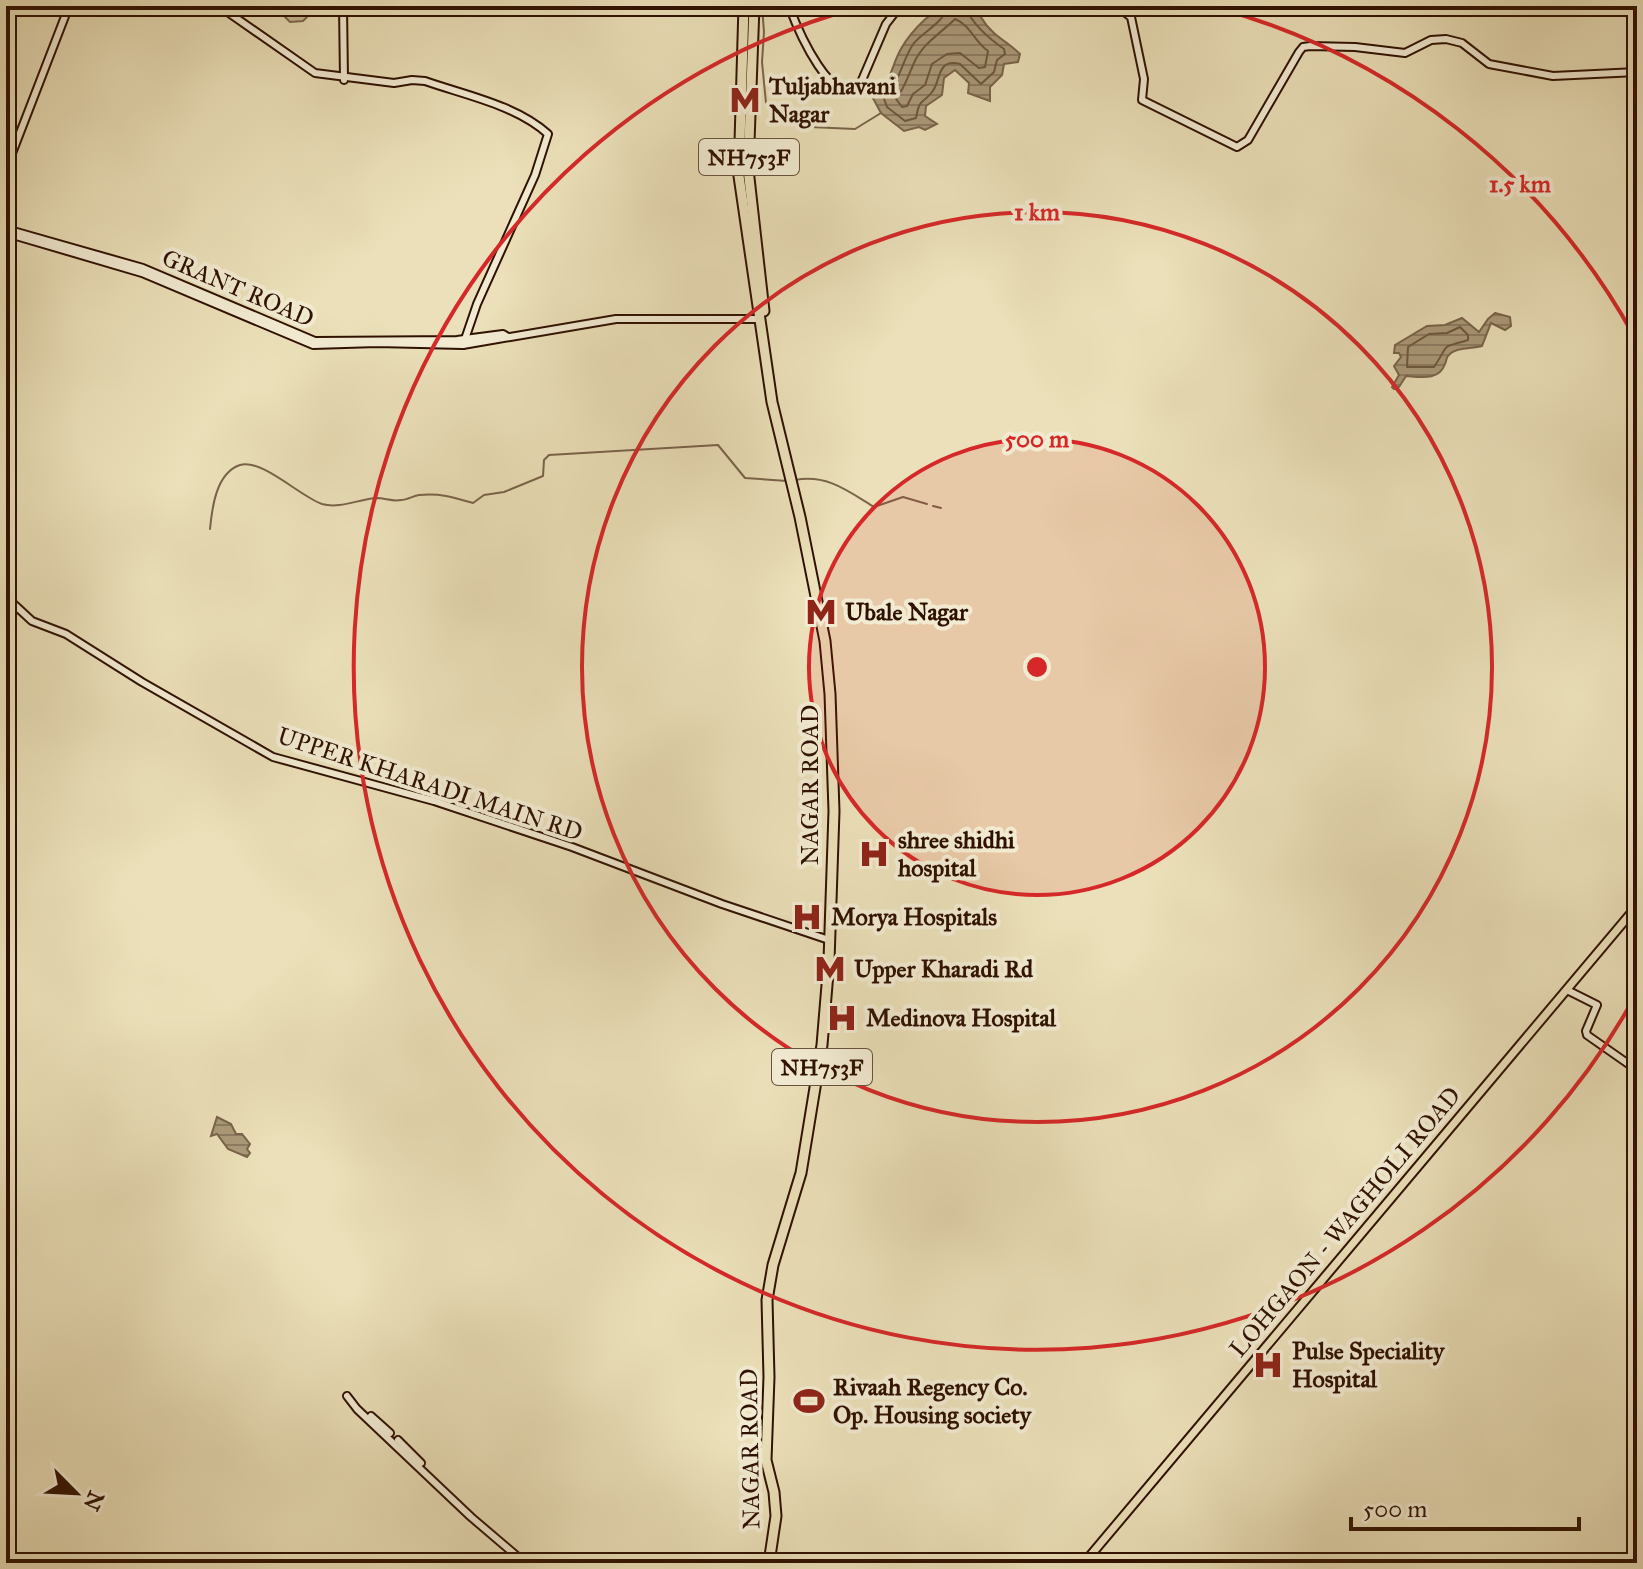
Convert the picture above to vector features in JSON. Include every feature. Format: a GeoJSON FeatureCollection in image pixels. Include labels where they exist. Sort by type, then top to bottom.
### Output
{"type":"FeatureCollection","features":[{"type":"Feature","properties":{"kind":"highway"},"geometry":{"type":"LineString","coordinates":[[745,178],[744,118],[750,6]]}},
{"type":"Feature","properties":{"kind":"highway","name":"NAGAR ROAD"},"geometry":{"type":"LineString","coordinates":[[750,6],[745,178],[772,402],[800,517],[825,641],[835,799],[828,979],[822,1045],[806,1150],[773,1265],[767,1300],[766,1460],[776,1516],[771,1563]]}},
{"type":"Feature","properties":{"kind":"highway","name":"NAGAR ROAD"},"geometry":{"type":"LineString","coordinates":[[762,319],[776,401],[831,660],[835,799],[833,961],[823,1063],[805,1174],[772,1290],[770,1459],[778,1489],[780,1516],[771,1563]]}},
{"type":"Feature","properties":{"kind":"main road","name":"LOHGAON - WAGHOLI ROAD"},"geometry":{"type":"LineString","coordinates":[[1084,1563],[1637,906]]}},
{"type":"Feature","properties":{"kind":"street"},"geometry":{"type":"LineString","coordinates":[[6,169],[69,6]]}},
{"type":"Feature","properties":{"kind":"street"},"geometry":{"type":"LineString","coordinates":[[219,6],[313,72],[394,83],[425,81],[502,108],[534,123],[548,134],[535,175],[463,342]]}},
{"type":"Feature","properties":{"kind":"street"},"geometry":{"type":"LineString","coordinates":[[344,77],[345,6]]}},
{"type":"Feature","properties":{"kind":"street"},"geometry":{"type":"LineString","coordinates":[[789,6],[826,76],[849,91],[857,88],[862,80],[886,24],[900,6]]}},
{"type":"Feature","properties":{"kind":"street"},"geometry":{"type":"LineString","coordinates":[[1105,6],[1123,11],[1133,20],[1144,79],[1142,100],[1237,147],[1248,140],[1299,52],[1306,46],[1355,47],[1405,53],[1431,40],[1446,39],[1462,43],[1489,64],[1558,77],[1637,72]]}},
{"type":"Feature","properties":{"kind":"street","name":"GRANT ROAD"},"geometry":{"type":"LineString","coordinates":[[6,231],[143,268],[315,341],[463,342],[616,319],[762,319]]}},
{"type":"Feature","properties":{"kind":"street","name":"UPPER KHARADI MAIN RD"},"geometry":{"type":"LineString","coordinates":[[6,597],[39,624],[66,634],[142,682],[273,757],[434,801],[572,847],[722,904],[829,940]]}},
{"type":"Feature","properties":{"kind":"street"},"geometry":{"type":"LineString","coordinates":[[1567,990],[1597,1005],[1587,1035],[1637,1070]]}},
{"type":"Feature","properties":{"kind":"street"},"geometry":{"type":"LineString","coordinates":[[475,1518],[398,1440],[347,1396],[357,1409],[475,1518],[525,1563]]}},
{"type":"Feature","properties":{"kind":"green space"},"geometry":{"type":"Polygon","coordinates":[[[310,6],[311,13],[303,21],[290,22],[284,16],[285,13],[310,6]]]}},
{"type":"Feature","properties":{"kind":"water"},"geometry":{"type":"Polygon","coordinates":[[[948,6],[961,6],[978,12],[994,33],[1020,54],[1018,62],[1004,64],[1002,75],[990,87],[990,101],[968,93],[969,83],[955,70],[944,78],[942,95],[926,106],[925,116],[937,124],[925,130],[919,127],[904,131],[881,113],[867,87],[874,84],[883,87],[911,34],[925,19],[948,6]]]}},
{"type":"Feature","properties":{"kind":"water"},"geometry":{"type":"Polygon","coordinates":[[[1495,313],[1510,317],[1511,326],[1505,330],[1491,323],[1482,346],[1454,351],[1434,376],[1406,376],[1399,387],[1392,387],[1399,375],[1394,366],[1401,357],[1399,353],[1394,353],[1395,345],[1427,326],[1445,325],[1462,318],[1479,332],[1495,313]]]}},
{"type":"Feature","properties":{"kind":"water"},"geometry":{"type":"Polygon","coordinates":[[[217,1117],[231,1124],[236,1134],[242,1134],[250,1144],[247,1157],[228,1149],[217,1134],[211,1136],[217,1117]]]}},
{"type":"Feature","properties":{"kind":"waterway"},"geometry":{"type":"LineString","coordinates":[[762,6],[766,103],[800,116],[810,127],[855,129],[881,113]]}},
{"type":"Feature","properties":{"kind":"waterway"},"geometry":{"type":"LineString","coordinates":[[210,529],[220,483],[232,469],[249,464],[281,479],[313,500],[329,505],[377,498],[398,500],[419,495],[446,496],[473,503],[484,495],[504,492],[543,476],[544,460],[549,455],[718,445],[745,478],[787,481]]}},
{"type":"Feature","properties":{"kind":"waterway"},"geometry":{"type":"LineString","coordinates":[[795,480],[827,482],[874,507],[903,497],[927,504]]}},
{"type":"Feature","properties":{"kind":"waterway"},"geometry":{"type":"LineString","coordinates":[[933,506],[941,508]]}},
{"type":"Feature","properties":{"kind":"place","name":"Tuljabhavani Nagar"},"geometry":{"type":"Point","coordinates":[745,100]}},
{"type":"Feature","properties":{"kind":"place","name":"Ubale Nagar"},"geometry":{"type":"Point","coordinates":[821,612]}},
{"type":"Feature","properties":{"kind":"place","name":"shree shidhi hospital"},"geometry":{"type":"Point","coordinates":[874,854]}},
{"type":"Feature","properties":{"kind":"place","name":"Morya Hospitals"},"geometry":{"type":"Point","coordinates":[807,917]}},
{"type":"Feature","properties":{"kind":"place","name":"Upper Kharadi Rd"},"geometry":{"type":"Point","coordinates":[830,969]}},
{"type":"Feature","properties":{"kind":"place","name":"Medinova Hospital"},"geometry":{"type":"Point","coordinates":[842,1018]}},
{"type":"Feature","properties":{"kind":"place","name":"Pulse Speciality Hospital"},"geometry":{"type":"Point","coordinates":[1268,1365]}},
{"type":"Feature","properties":{"kind":"place","name":"Rivaah Regency Co. Op. Housing society"},"geometry":{"type":"Point","coordinates":[809,1401]}}]}
